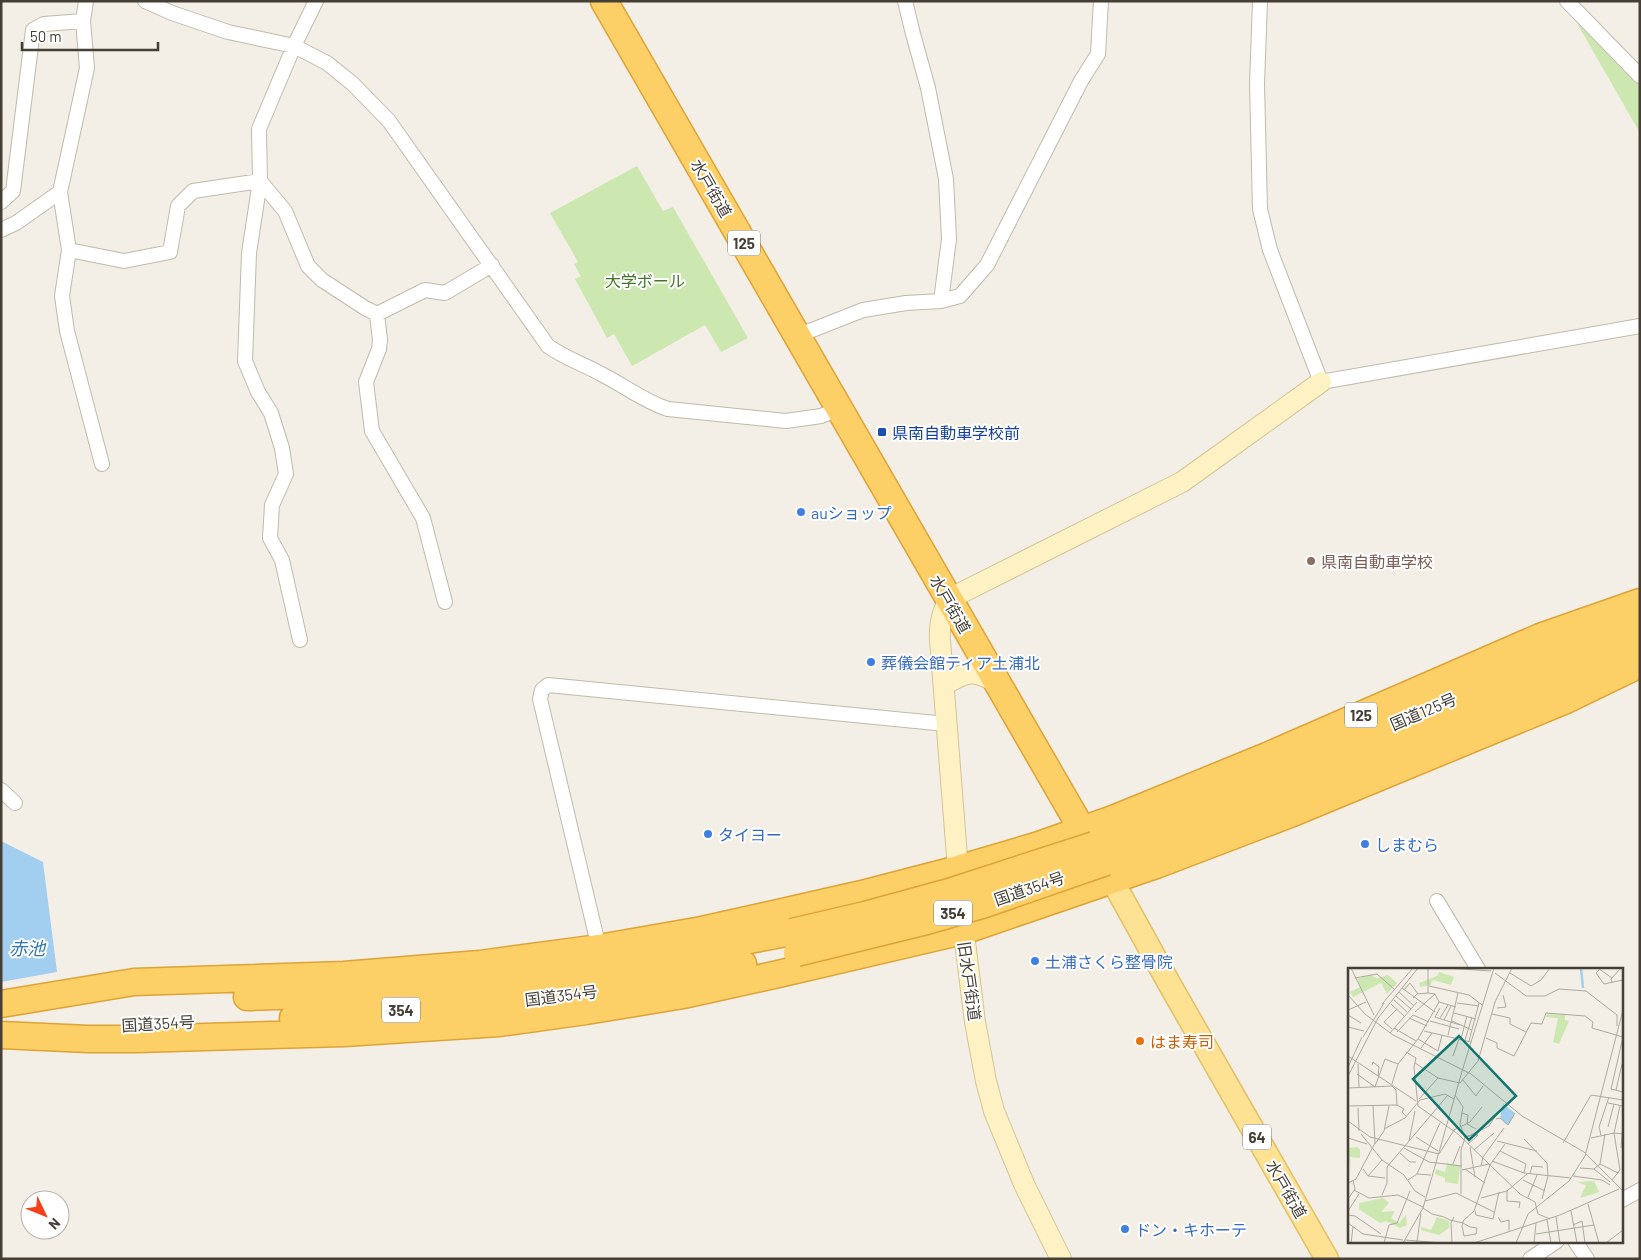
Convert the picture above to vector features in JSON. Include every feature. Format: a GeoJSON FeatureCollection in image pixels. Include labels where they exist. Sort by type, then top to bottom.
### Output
{"type":"FeatureCollection","features":[{"type":"Feature","properties":{"kind":"highway","name":"水戸街道"},"geometry":{"type":"LineString","coordinates":[[604,1],[997,683],[1099,854]]}},
{"type":"Feature","properties":{"kind":"highway","name":"125"},"geometry":{"type":"LineString","coordinates":[[1099,854],[1267,756],[1540,637],[1640,602]]}},
{"type":"Feature","properties":{"kind":"highway","name":"国道125号"},"geometry":{"type":"LineString","coordinates":[[1099,854],[1183,835],[1262,791],[1640,620]]}},
{"type":"Feature","properties":{"kind":"highway","name":"国道125号"},"geometry":{"type":"LineString","coordinates":[[1262,791],[1640,646]]}},
{"type":"Feature","properties":{"kind":"highway"},"geometry":{"type":"LineString","coordinates":[[1,1005],[134,982],[344,975],[480,964],[599,948],[702,930],[835,901],[958,869],[1099,854],[1290,814],[1566,700],[1640,664]]}},
{"type":"Feature","properties":{"kind":"highway"},"geometry":{"type":"LineString","coordinates":[[1,1034],[88,1039],[137,1039],[344,1033],[499,1023],[586,1012],[683,995],[963,931],[1099,854]]}},
{"type":"Feature","properties":{"kind":"highway","name":"国道354号"},"geometry":{"type":"LineString","coordinates":[[1,1005],[348,994],[465,984],[795,942],[923,922],[984,904],[1099,854]]}},
{"type":"Feature","properties":{"kind":"highway","name":"国道354号"},"geometry":{"type":"LineString","coordinates":[[1,1034],[149,1022],[301,1017],[494,1003],[576,994],[638,984],[795,942]]}},
{"type":"Feature","properties":{"kind":"main road","name":"水戸街道"},"geometry":{"type":"LineString","coordinates":[[1099,854],[1174,992],[1327,1259]]}},
{"type":"Feature","properties":{"kind":"street"},"geometry":{"type":"LineString","coordinates":[[86,1],[83,21],[87,68],[60,192],[69,250],[62,296],[67,331],[102,464]]}},
{"type":"Feature","properties":{"kind":"street"},"geometry":{"type":"LineString","coordinates":[[145,1],[172,13],[228,32],[294,46],[327,64],[353,84],[389,121],[548,346],[562,356],[601,374],[655,405],[668,409],[786,421],[822,416],[839,409]]}},
{"type":"Feature","properties":{"kind":"street"},"geometry":{"type":"LineString","coordinates":[[300,640],[282,560],[270,538],[272,506],[286,474],[282,448],[271,413],[258,392],[245,361],[249,253],[260,181],[259,129],[294,46],[316,1]]}},
{"type":"Feature","properties":{"kind":"street"},"geometry":{"type":"LineString","coordinates":[[905,1],[912,34],[928,88],[946,179],[950,238],[941,301]]}},
{"type":"Feature","properties":{"kind":"street"},"geometry":{"type":"LineString","coordinates":[[797,336],[863,310],[906,303],[941,301],[960,296],[987,265],[1081,80],[1098,54],[1101,1]]}},
{"type":"Feature","properties":{"kind":"street"},"geometry":{"type":"LineString","coordinates":[[1260,1],[1257,84],[1260,209],[1270,250],[1321,382]]}},
{"type":"Feature","properties":{"kind":"street"},"geometry":{"type":"LineString","coordinates":[[1567,1],[1640,76]]}},
{"type":"Feature","properties":{"kind":"street"},"geometry":{"type":"LineString","coordinates":[[1,202],[13,191],[33,30],[44,24],[83,21]]}},
{"type":"Feature","properties":{"kind":"street"},"geometry":{"type":"LineString","coordinates":[[69,250],[124,262],[170,252],[178,206],[193,191],[260,181]]}},
{"type":"Feature","properties":{"kind":"street"},"geometry":{"type":"LineString","coordinates":[[260,181],[285,211],[308,266],[322,280],[377,314]]}},
{"type":"Feature","properties":{"kind":"street"},"geometry":{"type":"LineString","coordinates":[[1,230],[16,223],[60,192]]}},
{"type":"Feature","properties":{"kind":"street"},"geometry":{"type":"LineString","coordinates":[[377,314],[425,290],[445,292],[492,265]]}},
{"type":"Feature","properties":{"kind":"street"},"geometry":{"type":"LineString","coordinates":[[377,314],[380,340],[379,349],[366,382],[372,431],[422,518],[445,602]]}},
{"type":"Feature","properties":{"kind":"street"},"geometry":{"type":"LineString","coordinates":[[949,599],[1182,482],[1321,382],[1640,326]]}},
{"type":"Feature","properties":{"kind":"street","name":"旧水戸街道"},"geometry":{"type":"LineString","coordinates":[[949,599],[942,612],[940,623],[946,724],[963,931],[986,1081],[994,1111],[1024,1184],[1061,1259]]}},
{"type":"Feature","properties":{"kind":"street"},"geometry":{"type":"LineString","coordinates":[[944,684],[961,674],[972,673],[983,675],[997,683]]}},
{"type":"Feature","properties":{"kind":"street"},"geometry":{"type":"LineString","coordinates":[[599,948],[540,699],[542,690],[548,685],[946,724]]}},
{"type":"Feature","properties":{"kind":"street"},"geometry":{"type":"LineString","coordinates":[[1,790],[15,803]]}},
{"type":"Feature","properties":{"kind":"street"},"geometry":{"type":"LineString","coordinates":[[1438,901],[1477,968]]}},
{"type":"Feature","properties":{"kind":"street"},"geometry":{"type":"LineString","coordinates":[[1624,1199],[1640,1190]]}},
{"type":"Feature","properties":{"kind":"street"},"geometry":{"type":"LineString","coordinates":[[1530,1259],[1556,1242]]}},
{"type":"Feature","properties":{"kind":"street"},"geometry":{"type":"LineString","coordinates":[[1576,1242],[1586,1259]]}},
{"type":"Feature","properties":{"kind":"green space"},"geometry":{"type":"Polygon","coordinates":[[[1566,4],[1640,83],[1640,133],[1566,4]]]}},
{"type":"Feature","properties":{"kind":"green space","name":"大学ボール"},"geometry":{"type":"Polygon","coordinates":[[[637,166],[663,211],[673,207],[748,338],[721,352],[705,325],[632,366],[614,334],[607,338],[575,279],[581,276],[574,264],[578,262],[550,213],[637,166]]]}},
{"type":"Feature","properties":{"kind":"water","name":"赤池"},"geometry":{"type":"Polygon","coordinates":[[[1,841],[43,862],[57,972],[1,982],[1,841]]]}},
{"type":"Feature","properties":{"kind":"place","name":"県南自動車学校前"},"geometry":{"type":"Point","coordinates":[882,432]}},
{"type":"Feature","properties":{"kind":"place","name":"auショップ"},"geometry":{"type":"Point","coordinates":[801,512]}},
{"type":"Feature","properties":{"kind":"place","name":"県南自動車学校"},"geometry":{"type":"Point","coordinates":[1311,561]}},
{"type":"Feature","properties":{"kind":"place","name":"葬儀会館ティア土浦北"},"geometry":{"type":"Point","coordinates":[871,662]}},
{"type":"Feature","properties":{"kind":"place","name":"タイヨー"},"geometry":{"type":"Point","coordinates":[708,834]}},
{"type":"Feature","properties":{"kind":"place","name":"しまむら"},"geometry":{"type":"Point","coordinates":[1365,844]}},
{"type":"Feature","properties":{"kind":"place","name":"土浦さくら整骨院"},"geometry":{"type":"Point","coordinates":[1035,961]}},
{"type":"Feature","properties":{"kind":"place","name":"はま寿司"},"geometry":{"type":"Point","coordinates":[1140,1041]}},
{"type":"Feature","properties":{"kind":"place","name":"ドン・キホーテ"},"geometry":{"type":"Point","coordinates":[1125,1229]}}]}
